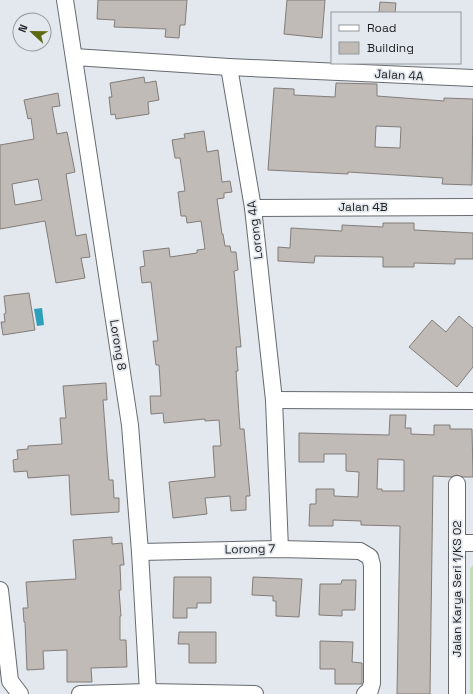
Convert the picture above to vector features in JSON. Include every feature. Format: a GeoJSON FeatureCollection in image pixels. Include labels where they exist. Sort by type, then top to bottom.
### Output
{"type":"FeatureCollection","features":[{"type":"Feature","properties":{"kind":"street","name":"Lorong 8"},"geometry":{"type":"LineString","coordinates":[[65,0],[130,425],[140,552],[148,692]]}},
{"type":"Feature","properties":{"kind":"street"},"geometry":{"type":"LineString","coordinates":[[74,57],[229,68]]}},
{"type":"Feature","properties":{"kind":"street","name":"Jalan 4A"},"geometry":{"type":"LineString","coordinates":[[229,68],[473,78]]}},
{"type":"Feature","properties":{"kind":"street","name":"Lorong 4A"},"geometry":{"type":"LineString","coordinates":[[229,68],[253,208],[274,400],[280,548]]}},
{"type":"Feature","properties":{"kind":"street","name":"Jalan 4B"},"geometry":{"type":"LineString","coordinates":[[253,208],[473,207]]}},
{"type":"Feature","properties":{"kind":"street"},"geometry":{"type":"LineString","coordinates":[[274,400],[473,402]]}},
{"type":"Feature","properties":{"kind":"street","name":"Jalan Karya Seri 1/KS 02"},"geometry":{"type":"LineString","coordinates":[[457,484],[457,694]]}},
{"type":"Feature","properties":{"kind":"street"},"geometry":{"type":"LineString","coordinates":[[457,543],[473,543]]}},
{"type":"Feature","properties":{"kind":"street","name":"Lorong 7"},"geometry":{"type":"LineString","coordinates":[[140,552],[280,548],[360,551],[370,557],[372,565],[372,683],[370,690],[365,694]]}},
{"type":"Feature","properties":{"kind":"street"},"geometry":{"type":"LineString","coordinates":[[0,590],[10,681],[20,694]]}},
{"type":"Feature","properties":{"kind":"street"},"geometry":{"type":"LineString","coordinates":[[80,694],[148,692],[255,694]]}},
{"type":"Feature","properties":{"kind":"green space"},"geometry":{"type":"Polygon","coordinates":[[[473,565],[473,694],[470,694],[470,569],[473,565]]]}},
{"type":"Feature","properties":{"kind":"water"},"geometry":{"type":"Polygon","coordinates":[[[42,308],[44,325],[37,326],[34,309],[42,308]]]}},
{"type":"Feature","properties":{"kind":"building"},"geometry":{"type":"Polygon","coordinates":[[[98,0],[187,0],[185,25],[180,25],[179,38],[165,37],[166,29],[114,27],[115,20],[97,19],[98,0]]]}},
{"type":"Feature","properties":{"kind":"building"},"geometry":{"type":"Polygon","coordinates":[[[287,0],[325,0],[322,38],[284,34],[287,0]]]}},
{"type":"Feature","properties":{"kind":"building"},"geometry":{"type":"Polygon","coordinates":[[[380,2],[396,3],[395,12],[379,12],[380,2]]]}},
{"type":"Feature","properties":{"kind":"building"},"geometry":{"type":"Polygon","coordinates":[[[144,77],[145,83],[156,81],[159,100],[148,102],[149,114],[116,119],[115,114],[111,115],[109,97],[112,97],[110,83],[144,77]]]}},
{"type":"Feature","properties":{"kind":"building"},"geometry":{"type":"Polygon","coordinates":[[[336,83],[377,84],[377,96],[444,101],[444,98],[473,99],[472,185],[442,184],[443,178],[348,172],[348,174],[268,170],[274,88],[294,89],[294,95],[335,97],[336,83]],[[376,126],[375,147],[400,148],[401,127],[376,126]]]}},
{"type":"Feature","properties":{"kind":"building"},"geometry":{"type":"Polygon","coordinates":[[[58,93],[60,106],[52,107],[57,134],[67,132],[75,172],[66,174],[76,236],[86,234],[90,257],[81,258],[85,278],[56,283],[45,221],[0,229],[0,145],[34,139],[31,118],[28,119],[24,100],[58,93]],[[38,179],[12,184],[15,205],[42,200],[38,179]]]}},
{"type":"Feature","properties":{"kind":"building"},"geometry":{"type":"Polygon","coordinates":[[[204,131],[207,152],[218,150],[222,182],[230,181],[232,192],[224,193],[224,198],[217,199],[225,246],[230,246],[231,252],[236,252],[238,270],[234,271],[241,347],[236,347],[238,371],[236,371],[240,429],[244,429],[250,496],[246,496],[246,510],[231,511],[230,496],[205,498],[207,514],[173,518],[169,482],[215,477],[213,446],[221,446],[219,420],[205,421],[205,419],[164,423],[163,413],[151,414],[150,396],[161,396],[159,365],[156,365],[153,341],[158,341],[151,282],[142,283],[140,267],[145,266],[143,251],[169,248],[170,257],[197,253],[197,250],[205,249],[201,221],[187,223],[186,216],[181,216],[178,192],[185,191],[180,158],[175,158],[172,140],[185,138],[184,134],[204,131]]]}},
{"type":"Feature","properties":{"kind":"building"},"geometry":{"type":"Polygon","coordinates":[[[383,223],[414,223],[414,230],[473,233],[473,259],[455,259],[455,264],[414,263],[414,267],[383,267],[383,257],[315,256],[314,263],[278,261],[278,247],[290,248],[291,228],[342,231],[342,225],[383,227],[383,223]]]}},
{"type":"Feature","properties":{"kind":"building"},"geometry":{"type":"Polygon","coordinates":[[[29,293],[35,330],[3,335],[1,322],[5,322],[4,314],[6,313],[4,296],[29,293]]]}},
{"type":"Feature","properties":{"kind":"building"},"geometry":{"type":"Polygon","coordinates":[[[459,316],[473,328],[473,367],[457,387],[409,347],[432,320],[446,332],[459,316]]]}},
{"type":"Feature","properties":{"kind":"building"},"geometry":{"type":"Polygon","coordinates":[[[106,383],[107,400],[103,400],[109,480],[113,480],[114,498],[119,498],[119,512],[71,515],[69,475],[28,478],[27,471],[14,472],[13,460],[18,459],[17,450],[28,449],[28,446],[62,444],[60,418],[66,418],[63,386],[106,383]]]}},
{"type":"Feature","properties":{"kind":"building"},"geometry":{"type":"Polygon","coordinates":[[[390,415],[406,415],[405,428],[411,428],[411,434],[434,435],[434,425],[450,425],[450,429],[472,429],[473,477],[463,477],[457,475],[451,477],[433,476],[430,694],[397,694],[400,526],[361,525],[361,521],[333,520],[333,526],[309,526],[310,504],[316,504],[316,489],[334,489],[334,496],[358,497],[359,472],[346,471],[346,454],[324,454],[324,462],[299,462],[299,433],[389,435],[390,415]],[[378,459],[377,489],[382,489],[382,491],[404,491],[404,460],[378,459]]]}},
{"type":"Feature","properties":{"kind":"building"},"geometry":{"type":"Polygon","coordinates":[[[112,537],[112,544],[122,543],[124,565],[120,565],[120,640],[126,640],[127,667],[91,668],[92,682],[67,682],[67,650],[43,651],[44,669],[27,670],[23,608],[28,608],[26,582],[76,579],[73,540],[112,537]]]}},
{"type":"Feature","properties":{"kind":"building"},"geometry":{"type":"Polygon","coordinates":[[[174,577],[211,577],[211,603],[197,603],[197,608],[187,608],[187,618],[173,618],[174,577]]]}},
{"type":"Feature","properties":{"kind":"building"},"geometry":{"type":"Polygon","coordinates":[[[253,577],[302,579],[299,617],[276,616],[276,601],[273,601],[273,596],[252,595],[253,577]]]}},
{"type":"Feature","properties":{"kind":"building"},"geometry":{"type":"Polygon","coordinates":[[[342,580],[356,580],[355,610],[342,610],[342,616],[319,615],[320,584],[341,584],[342,580]]]}},
{"type":"Feature","properties":{"kind":"building"},"geometry":{"type":"Polygon","coordinates":[[[179,632],[216,632],[216,663],[189,663],[189,644],[178,644],[179,632]]]}},
{"type":"Feature","properties":{"kind":"building"},"geometry":{"type":"Polygon","coordinates":[[[320,641],[353,642],[352,662],[362,663],[362,684],[335,684],[335,669],[320,669],[320,641]]]}}]}
